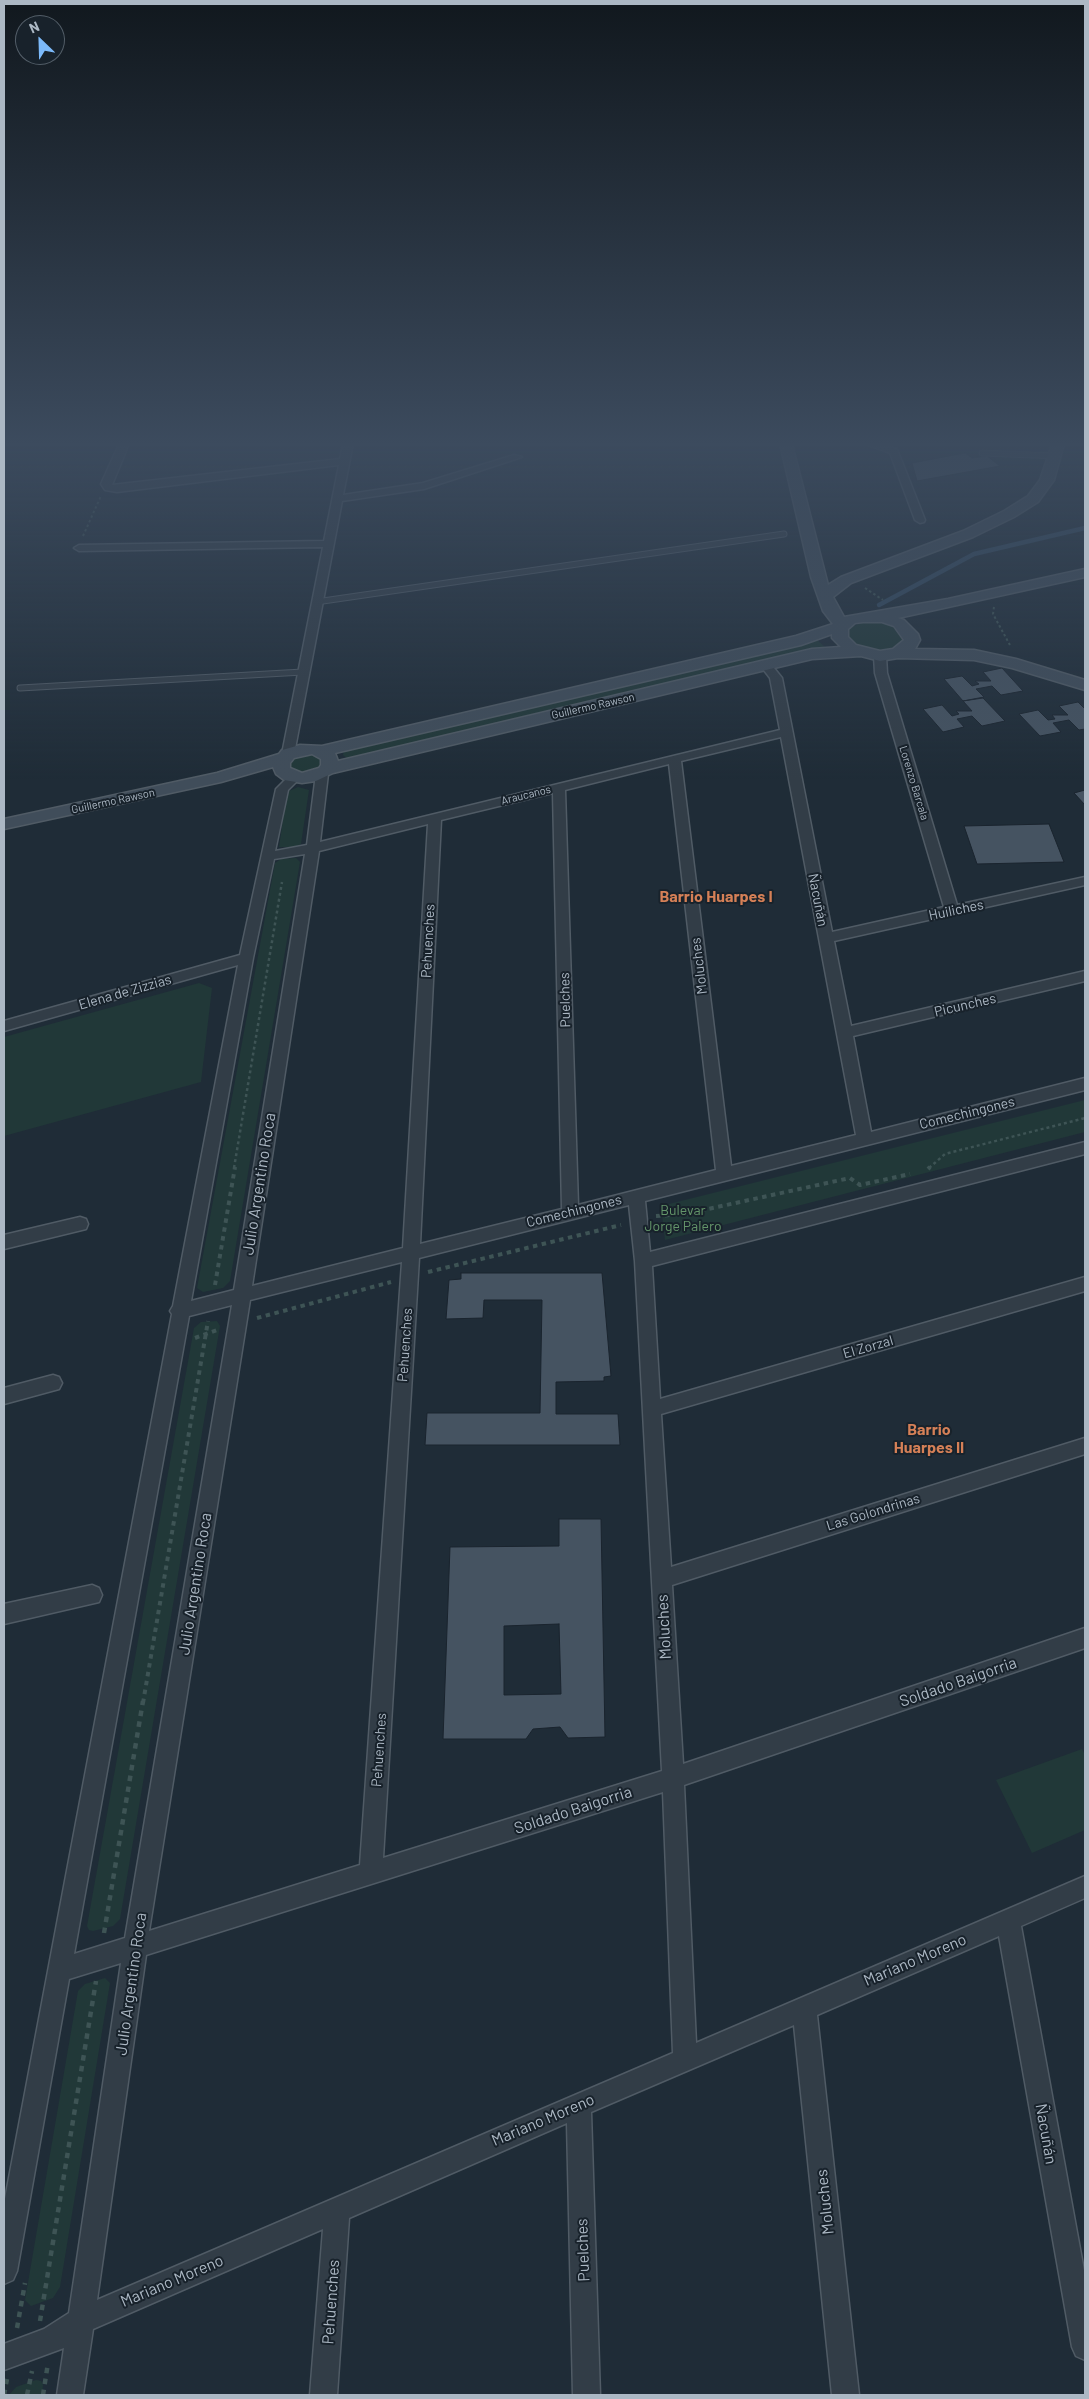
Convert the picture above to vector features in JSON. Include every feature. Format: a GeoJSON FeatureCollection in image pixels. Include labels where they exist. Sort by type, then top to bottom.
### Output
{"type":"FeatureCollection","features":[{"type":"Feature","properties":{"kind":"main road"},"geometry":{"type":"LineString","coordinates":[[813,556],[818,577],[827,595],[831,611],[842,626],[838,632],[840,638],[850,648],[858,652]]}},
{"type":"Feature","properties":{"kind":"main road"},"geometry":{"type":"LineString","coordinates":[[827,595],[846,580],[911,556]]}},
{"type":"Feature","properties":{"kind":"main road"},"geometry":{"type":"LineString","coordinates":[[870,617],[948,604],[1085,573]]}},
{"type":"Feature","properties":{"kind":"main road"},"geometry":{"type":"LineString","coordinates":[[827,595],[870,617],[899,623],[910,634],[912,640],[909,646],[898,653]]}},
{"type":"Feature","properties":{"kind":"main road"},"geometry":{"type":"LineString","coordinates":[[910,634],[922,617],[948,604]]}},
{"type":"Feature","properties":{"kind":"main road","name":"Guillermo Rawson"},"geometry":{"type":"LineString","coordinates":[[4,824],[221,777],[287,765],[300,750],[317,750],[801,640],[842,626],[850,620],[870,617]]}},
{"type":"Feature","properties":{"kind":"main road","name":"Guillermo Rawson"},"geometry":{"type":"LineString","coordinates":[[287,765],[309,778],[325,771],[821,653],[858,652],[880,656],[898,653],[974,655],[1016,664],[1085,685]]}},
{"type":"Feature","properties":{"kind":"main road"},"geometry":{"type":"LineString","coordinates":[[317,750],[329,757],[330,765],[325,771]]}},
{"type":"Feature","properties":{"kind":"street"},"geometry":{"type":"LineString","coordinates":[[4,2271],[58,1972],[186,1309],[246,958],[287,765],[292,727],[326,556]]}},
{"type":"Feature","properties":{"kind":"street","name":"Lorenzo Barcala"},"geometry":{"type":"LineString","coordinates":[[880,656],[881,673],[952,910]]}},
{"type":"Feature","properties":{"kind":"street","name":"Ñacuñán"},"geometry":{"type":"LineString","coordinates":[[766,665],[776,678],[865,1139]]}},
{"type":"Feature","properties":{"kind":"street"},"geometry":{"type":"LineString","coordinates":[[292,727],[300,741],[317,750]]}},
{"type":"Feature","properties":{"kind":"street","name":"Araucanos"},"geometry":{"type":"LineString","coordinates":[[268,856],[286,854],[785,732]]}},
{"type":"Feature","properties":{"kind":"street","name":"Moluches"},"geometry":{"type":"LineString","coordinates":[[675,758],[724,1174]]}},
{"type":"Feature","properties":{"kind":"street","name":"Julio Argentino Roca"},"geometry":{"type":"LineString","coordinates":[[70,2395],[227,1300],[313,847],[325,771]]}},
{"type":"Feature","properties":{"kind":"street","name":"Puelches"},"geometry":{"type":"LineString","coordinates":[[559,787],[570,1212]]}},
{"type":"Feature","properties":{"kind":"street","name":"Pehuenches"},"geometry":{"type":"LineString","coordinates":[[371,1873],[411,1253],[435,817]]}},
{"type":"Feature","properties":{"kind":"street","name":"Huiliches"},"geometry":{"type":"LineString","coordinates":[[826,938],[1085,881]]}},
{"type":"Feature","properties":{"kind":"street","name":"Elena de Zizzias"},"geometry":{"type":"LineString","coordinates":[[4,1026],[246,958]]}},
{"type":"Feature","properties":{"kind":"street","name":"Picunches"},"geometry":{"type":"LineString","coordinates":[[844,1033],[1085,976]]}},
{"type":"Feature","properties":{"kind":"street","name":"Comechingones"},"geometry":{"type":"LineString","coordinates":[[186,1309],[1085,1084]]}},
{"type":"Feature","properties":{"kind":"street"},"geometry":{"type":"LineString","coordinates":[[643,1262],[1085,1148]]}},
{"type":"Feature","properties":{"kind":"street","name":"Moluches"},"geometry":{"type":"LineString","coordinates":[[636,1195],[643,1262],[673,1778],[685,2059]]}},
{"type":"Feature","properties":{"kind":"street"},"geometry":{"type":"LineString","coordinates":[[4,1242],[80,1224]]}},
{"type":"Feature","properties":{"kind":"street","name":"El Zorzal"},"geometry":{"type":"LineString","coordinates":[[652,1409],[1085,1284]]}},
{"type":"Feature","properties":{"kind":"street"},"geometry":{"type":"LineString","coordinates":[[4,1396],[53,1384]]}},
{"type":"Feature","properties":{"kind":"street","name":"Las Golondrinas"},"geometry":{"type":"LineString","coordinates":[[661,1579],[1085,1446]]}},
{"type":"Feature","properties":{"kind":"street"},"geometry":{"type":"LineString","coordinates":[[4,1614],[92,1595]]}},
{"type":"Feature","properties":{"kind":"street","name":"Soldado Baigorria"},"geometry":{"type":"LineString","coordinates":[[58,1972],[673,1778],[1085,1638]]}},
{"type":"Feature","properties":{"kind":"street","name":"Mariano Moreno"},"geometry":{"type":"LineString","coordinates":[[26,2349],[82,2320],[1085,1887]]}},
{"type":"Feature","properties":{"kind":"street","name":"Ñacuñán"},"geometry":{"type":"LineString","coordinates":[[1008,1920],[1085,2347]]}},
{"type":"Feature","properties":{"kind":"street","name":"Moluches"},"geometry":{"type":"LineString","coordinates":[[804,2008],[846,2395]]}},
{"type":"Feature","properties":{"kind":"street","name":"Puelches"},"geometry":{"type":"LineString","coordinates":[[579,2105],[587,2395]]}},
{"type":"Feature","properties":{"kind":"street","name":"Pehuenches"},"geometry":{"type":"LineString","coordinates":[[324,2395],[337,2210]]}},
{"type":"Feature","properties":{"kind":"lane"},"geometry":{"type":"LineString","coordinates":[[316,602],[633,556]]}},
{"type":"Feature","properties":{"kind":"lane"},"geometry":{"type":"LineString","coordinates":[[20,688],[303,672]]}},
{"type":"Feature","properties":{"kind":"path"},"geometry":{"type":"LineString","coordinates":[[999,600],[994,606],[993,614],[1015,655],[1016,664]]}},
{"type":"Feature","properties":{"kind":"path"},"geometry":{"type":"LineString","coordinates":[[4,2395],[26,2349],[227,1300],[286,854]]}},
{"type":"Feature","properties":{"kind":"path"},"geometry":{"type":"LineString","coordinates":[[219,1338],[227,1300]]}},
{"type":"Feature","properties":{"kind":"path"},"geometry":{"type":"LineString","coordinates":[[186,1309],[190,1340]]}},
{"type":"Feature","properties":{"kind":"path"},"geometry":{"type":"LineString","coordinates":[[25,2279],[28,2395]]}},
{"type":"Feature","properties":{"kind":"path"},"geometry":{"type":"LineString","coordinates":[[26,2349],[43,2395]]}},
{"type":"Feature","properties":{"kind":"green space"},"geometry":{"type":"Polygon","coordinates":[[[866,621],[882,622],[895,627],[903,638],[902,642],[895,648],[882,651],[867,650],[854,644],[847,636],[849,628],[866,621]]]}},
{"type":"Feature","properties":{"kind":"green space"},"geometry":{"type":"Polygon","coordinates":[[[816,639],[826,648],[795,653],[348,759],[343,755],[344,751],[816,639]]]}},
{"type":"Feature","properties":{"kind":"green space"},"geometry":{"type":"Polygon","coordinates":[[[311,753],[323,759],[320,769],[300,774],[288,768],[291,758],[311,753]]]}},
{"type":"Feature","properties":{"kind":"green space"},"geometry":{"type":"Polygon","coordinates":[[[298,787],[309,790],[301,844],[295,847],[279,847],[287,792],[298,787]]]}},
{"type":"Feature","properties":{"kind":"green space"},"geometry":{"type":"Polygon","coordinates":[[[296,858],[300,862],[230,1281],[223,1288],[203,1292],[197,1288],[275,863],[281,859],[296,858]]]}},
{"type":"Feature","properties":{"kind":"green space"},"geometry":{"type":"Polygon","coordinates":[[[199,983],[212,988],[201,1082],[4,1136],[4,1037],[199,983]]]}},
{"type":"Feature","properties":{"kind":"green space","name":"Bulevar Jorge Palero"},"geometry":{"type":"Polygon","coordinates":[[[1085,1100],[1085,1132],[665,1240],[661,1206],[1085,1100]]]}},
{"type":"Feature","properties":{"kind":"green space"},"geometry":{"type":"Polygon","coordinates":[[[217,1321],[220,1326],[120,1919],[113,1926],[93,1931],[89,1930],[87,1926],[194,1328],[201,1322],[217,1321]]]}},
{"type":"Feature","properties":{"kind":"green space"},"geometry":{"type":"Polygon","coordinates":[[[1082,1749],[1085,1755],[1085,1830],[1032,1853],[996,1780],[1082,1749]]]}},
{"type":"Feature","properties":{"kind":"green space"},"geometry":{"type":"Polygon","coordinates":[[[105,1978],[110,1983],[60,2287],[53,2298],[31,2306],[25,2300],[78,1991],[85,1984],[105,1978]]]}},
{"type":"Feature","properties":{"kind":"green space"},"geometry":{"type":"Polygon","coordinates":[[[36,2380],[41,2381],[43,2385],[42,2395],[9,2395],[16,2387],[36,2380]]]}},
{"type":"Feature","properties":{"kind":"building"},"geometry":{"type":"Polygon","coordinates":[[[1002,668],[1023,691],[1001,695],[992,686],[976,689],[984,697],[963,701],[944,679],[962,676],[972,686],[979,684],[975,681],[991,681],[983,672],[1002,668]]]}},
{"type":"Feature","properties":{"kind":"building"},"geometry":{"type":"Polygon","coordinates":[[[983,698],[1005,721],[982,726],[972,716],[957,719],[964,727],[943,732],[923,709],[942,705],[952,716],[959,714],[956,711],[972,711],[963,701],[983,698]]]}},
{"type":"Feature","properties":{"kind":"building"},"geometry":{"type":"Polygon","coordinates":[[[1078,702],[1085,709],[1085,729],[1079,730],[1069,720],[1053,723],[1061,732],[1040,736],[1019,714],[1038,710],[1048,720],[1055,719],[1052,715],[1068,715],[1059,706],[1078,702]]]}},
{"type":"Feature","properties":{"kind":"building"},"geometry":{"type":"Polygon","coordinates":[[[1085,790],[1085,805],[1074,793],[1085,790]]]}},
{"type":"Feature","properties":{"kind":"building"},"geometry":{"type":"Polygon","coordinates":[[[1049,824],[1064,862],[977,864],[964,826],[1049,824]]]}},
{"type":"Feature","properties":{"kind":"building"},"geometry":{"type":"Polygon","coordinates":[[[461,1273],[602,1273],[611,1376],[604,1377],[604,1381],[556,1382],[556,1414],[618,1414],[620,1445],[425,1445],[427,1413],[540,1413],[542,1300],[484,1300],[483,1318],[446,1319],[449,1280],[461,1279],[461,1273]]]}},
{"type":"Feature","properties":{"kind":"building"},"geometry":{"type":"Polygon","coordinates":[[[559,1519],[601,1519],[605,1737],[568,1738],[560,1727],[533,1729],[526,1739],[443,1739],[450,1547],[559,1546],[559,1519]],[[559,1624],[504,1626],[504,1695],[561,1694],[559,1624]]]}},
{"type":"Feature","properties":{"kind":"waterway"},"geometry":{"type":"LineString","coordinates":[[879,605],[970,556]]}},
{"type":"Feature","properties":{"kind":"district","name":"Barrio Huarpes I"},"geometry":{"type":"Point","coordinates":[716,897]}},
{"type":"Feature","properties":{"kind":"district","name":"Barrio Huarpes II"},"geometry":{"type":"Point","coordinates":[929,1439]}}]}
